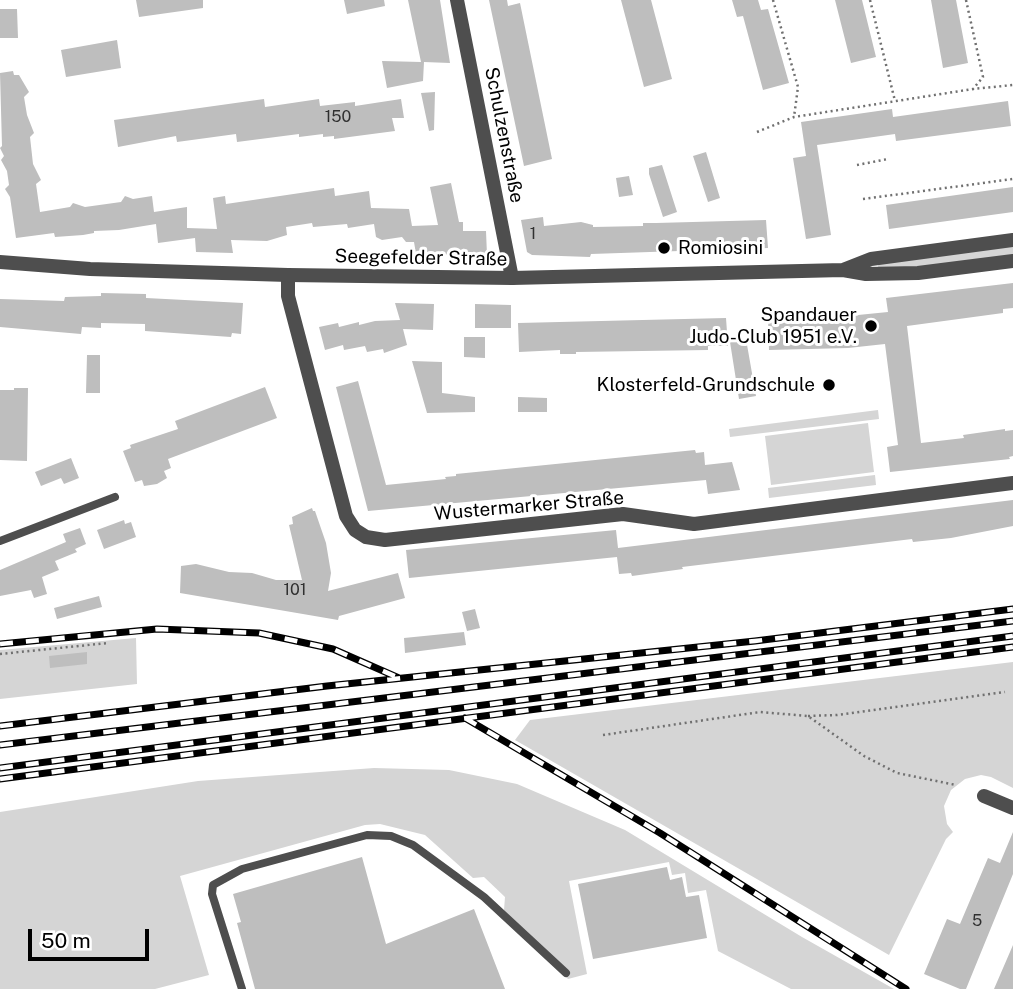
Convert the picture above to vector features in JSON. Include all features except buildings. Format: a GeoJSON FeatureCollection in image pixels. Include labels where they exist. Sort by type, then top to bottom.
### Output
{"type":"FeatureCollection","features":[{"type":"Feature","properties":{"kind":"street","name":"Schulzenstraße"},"geometry":{"type":"LineString","coordinates":[[457,0],[512,278]]}},
{"type":"Feature","properties":{"kind":"street","name":"Seegefelder Straße"},"geometry":{"type":"LineString","coordinates":[[843,270],[871,259],[1013,240]]}},
{"type":"Feature","properties":{"kind":"street","name":"Seegefelder Straße"},"geometry":{"type":"LineString","coordinates":[[0,262],[90,269],[512,278],[843,270],[866,274],[918,274],[1013,261]]}},
{"type":"Feature","properties":{"kind":"street","name":"Wustermarker Straße"},"geometry":{"type":"LineString","coordinates":[[288,275],[288,296],[346,516],[355,530],[366,537],[385,540],[623,514],[694,524],[1013,483]]}},
{"type":"Feature","properties":{"kind":"street"},"geometry":{"type":"LineString","coordinates":[[985,796],[1013,808]]}},
{"type":"Feature","properties":{"kind":"lane"},"geometry":{"type":"LineString","coordinates":[[0,541],[115,497]]}},
{"type":"Feature","properties":{"kind":"lane"},"geometry":{"type":"LineString","coordinates":[[242,989],[212,894],[213,885],[242,869],[367,835],[391,836],[413,845],[484,897],[566,973]]}},
{"type":"Feature","properties":{"kind":"path"},"geometry":{"type":"LineString","coordinates":[[773,0],[798,87],[794,117]]}},
{"type":"Feature","properties":{"kind":"path"},"geometry":{"type":"LineString","coordinates":[[870,0],[895,101]]}},
{"type":"Feature","properties":{"kind":"path"},"geometry":{"type":"LineString","coordinates":[[966,0],[983,77],[973,89]]}},
{"type":"Feature","properties":{"kind":"path"},"geometry":{"type":"LineString","coordinates":[[757,132],[794,117],[1013,85]]}},
{"type":"Feature","properties":{"kind":"path"},"geometry":{"type":"LineString","coordinates":[[857,165],[888,159]]}},
{"type":"Feature","properties":{"kind":"path"},"geometry":{"type":"LineString","coordinates":[[863,199],[1013,179]]}},
{"type":"Feature","properties":{"kind":"path"},"geometry":{"type":"LineString","coordinates":[[0,653],[108,643]]}},
{"type":"Feature","properties":{"kind":"path"},"geometry":{"type":"LineString","coordinates":[[603,735],[760,712],[807,716],[838,715],[1005,692]]}},
{"type":"Feature","properties":{"kind":"path"},"geometry":{"type":"LineString","coordinates":[[807,716],[864,756],[897,773],[956,785]]}},
{"type":"Feature","properties":{"kind":"shaded area"},"geometry":{"type":"Polygon","coordinates":[[[1013,246],[1013,255],[879,270],[878,266],[879,264],[1013,246]]]}},
{"type":"Feature","properties":{"kind":"shaded area"},"geometry":{"type":"Polygon","coordinates":[[[878,410],[879,419],[730,437],[729,429],[878,410]]]}},
{"type":"Feature","properties":{"kind":"shaded area"},"geometry":{"type":"Polygon","coordinates":[[[868,423],[874,472],[771,485],[765,436],[868,423]]]}},
{"type":"Feature","properties":{"kind":"shaded area"},"geometry":{"type":"Polygon","coordinates":[[[875,475],[876,485],[769,498],[768,488],[875,475]]]}},
{"type":"Feature","properties":{"kind":"shaded area"},"geometry":{"type":"Polygon","coordinates":[[[136,638],[137,684],[0,699],[0,650],[136,638]]]}},
{"type":"Feature","properties":{"kind":"shaded area"},"geometry":{"type":"Polygon","coordinates":[[[1013,662],[1013,788],[981,775],[965,779],[951,790],[944,806],[947,824],[953,832],[946,839],[889,955],[515,740],[530,720],[1013,662]]]}},
{"type":"Feature","properties":{"kind":"shaded area"},"geometry":{"type":"Polygon","coordinates":[[[374,768],[449,770],[517,784],[625,830],[894,989],[791,989],[718,951],[706,890],[688,893],[685,873],[672,875],[669,862],[569,881],[587,974],[568,979],[504,910],[505,897],[484,877],[473,878],[425,835],[380,824],[365,825],[180,876],[209,975],[155,989],[0,989],[0,812],[198,781],[374,768]]]}},
{"type":"Feature","properties":{"kind":"railway"},"geometry":{"type":"LineString","coordinates":[[0,726],[327,686],[755,641],[1013,609]]}},
{"type":"Feature","properties":{"kind":"railway"},"geometry":{"type":"LineString","coordinates":[[0,745],[1013,621]]}},
{"type":"Feature","properties":{"kind":"railway"},"geometry":{"type":"LineString","coordinates":[[0,644],[157,629],[259,633],[333,649],[399,678]]}},
{"type":"Feature","properties":{"kind":"railway"},"geometry":{"type":"LineString","coordinates":[[0,768],[1013,636]]}},
{"type":"Feature","properties":{"kind":"railway"},"geometry":{"type":"LineString","coordinates":[[0,779],[1013,647]]}},
{"type":"Feature","properties":{"kind":"railway"},"geometry":{"type":"LineString","coordinates":[[465,718],[660,833],[906,989]]}},
{"type":"Feature","properties":{"kind":"place","name":"Romiosini"},"geometry":{"type":"Point","coordinates":[664,248]}},
{"type":"Feature","properties":{"kind":"place","name":"Spandauer Judo-Club 1951 e.V."},"geometry":{"type":"Point","coordinates":[871,326]}},
{"type":"Feature","properties":{"kind":"place","name":"Klosterfeld-Grundschule"},"geometry":{"type":"Point","coordinates":[829,385]}}]}
